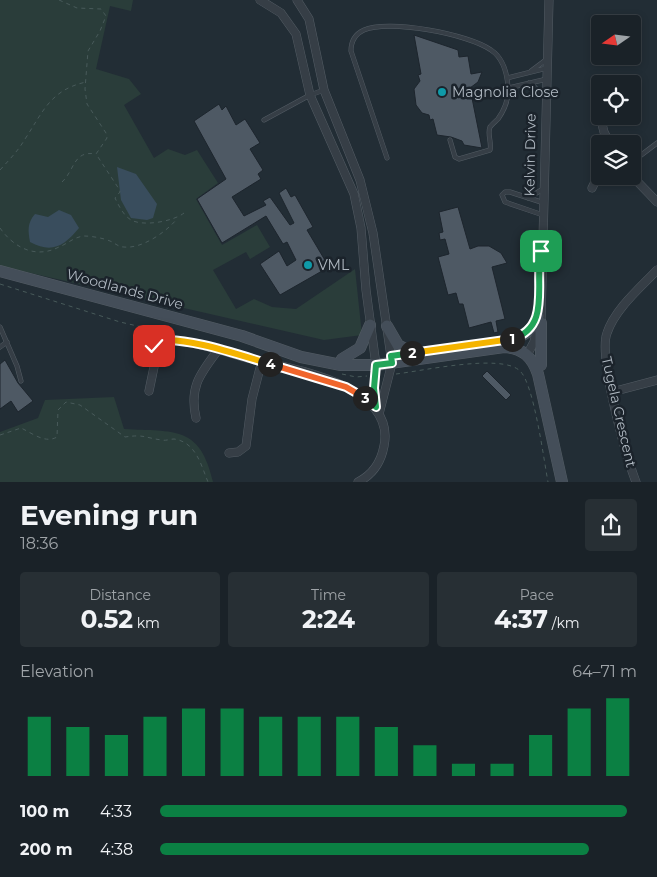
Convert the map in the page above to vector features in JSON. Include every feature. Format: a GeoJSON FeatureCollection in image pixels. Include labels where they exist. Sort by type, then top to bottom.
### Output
{"type":"FeatureCollection","features":[{"type":"Feature","properties":{"kind":"main road","name":"Woodlands Drive"},"geometry":{"type":"LineString","coordinates":[[0,271],[242,336],[342,359],[376,361]]}},
{"type":"Feature","properties":{"kind":"main road"},"geometry":{"type":"LineString","coordinates":[[510,340],[527,333],[539,319]]}},
{"type":"Feature","properties":{"kind":"main road"},"geometry":{"type":"LineString","coordinates":[[539,319],[541,365],[561,480]]}},
{"type":"Feature","properties":{"kind":"main road"},"geometry":{"type":"LineString","coordinates":[[342,359],[360,348],[370,325]]}},
{"type":"Feature","properties":{"kind":"main road"},"geometry":{"type":"LineString","coordinates":[[388,326],[398,345],[413,353]]}},
{"type":"Feature","properties":{"kind":"main road","name":"Woodlands Drive"},"geometry":{"type":"LineString","coordinates":[[242,336],[315,360],[342,365],[504,347],[531,353]]}},
{"type":"Feature","properties":{"kind":"main road"},"geometry":{"type":"LineString","coordinates":[[510,340],[521,342],[541,365]]}},
{"type":"Feature","properties":{"kind":"main road","name":"Woodlands Drive"},"geometry":{"type":"LineString","coordinates":[[391,359],[413,353],[510,340]]}},
{"type":"Feature","properties":{"kind":"main road"},"geometry":{"type":"LineString","coordinates":[[531,353],[540,381],[561,480]]}},
{"type":"Feature","properties":{"kind":"street"},"geometry":{"type":"LineString","coordinates":[[260,0],[281,13],[296,34],[310,95],[354,194],[361,228],[370,325],[376,361],[374,388],[384,434],[383,452],[375,468],[358,482]]}},
{"type":"Feature","properties":{"kind":"street"},"geometry":{"type":"LineString","coordinates":[[297,0],[309,19],[324,90],[360,180],[368,210],[388,326],[391,359],[391,374],[378,411]]}},
{"type":"Feature","properties":{"kind":"street","name":"Kelvin Drive"},"geometry":{"type":"LineString","coordinates":[[531,353],[539,319],[544,203],[548,0]]}},
{"type":"Feature","properties":{"kind":"street"},"geometry":{"type":"LineString","coordinates":[[641,185],[657,202]]}},
{"type":"Feature","properties":{"kind":"street","name":"Tugela Crescent"},"geometry":{"type":"LineString","coordinates":[[636,482],[612,392],[605,353],[606,334],[623,307],[657,270]]}},
{"type":"Feature","properties":{"kind":"street"},"geometry":{"type":"LineString","coordinates":[[149,391],[154,367],[154,346],[159,341],[170,340],[269,363],[346,387],[362,396],[378,411]]}},
{"type":"Feature","properties":{"kind":"street"},"geometry":{"type":"LineString","coordinates":[[196,418],[192,403],[198,377],[218,350]]}},
{"type":"Feature","properties":{"kind":"street"},"geometry":{"type":"LineString","coordinates":[[229,453],[238,452],[246,446],[252,399],[260,368],[269,363]]}},
{"type":"Feature","properties":{"kind":"street"},"geometry":{"type":"LineString","coordinates":[[612,392],[657,380]]}},
{"type":"Feature","properties":{"kind":"lane"},"geometry":{"type":"LineString","coordinates":[[387,158],[351,51],[351,43],[358,34],[372,28],[418,28],[471,39],[498,56],[504,66],[508,88],[506,106],[490,127],[490,150],[459,159],[455,157],[450,140]]}},
{"type":"Feature","properties":{"kind":"lane"},"geometry":{"type":"LineString","coordinates":[[529,72],[547,60]]}},
{"type":"Feature","properties":{"kind":"lane"},"geometry":{"type":"LineString","coordinates":[[507,78],[547,68]]}},
{"type":"Feature","properties":{"kind":"lane"},"geometry":{"type":"LineString","coordinates":[[508,88],[546,79]]}},
{"type":"Feature","properties":{"kind":"lane"},"geometry":{"type":"LineString","coordinates":[[528,83],[546,97]]}},
{"type":"Feature","properties":{"kind":"lane"},"geometry":{"type":"LineString","coordinates":[[264,120],[310,95],[324,90]]}},
{"type":"Feature","properties":{"kind":"lane"},"geometry":{"type":"LineString","coordinates":[[641,155],[657,143]]}},
{"type":"Feature","properties":{"kind":"lane"},"geometry":{"type":"LineString","coordinates":[[528,198],[544,188]]}},
{"type":"Feature","properties":{"kind":"lane"},"geometry":{"type":"LineString","coordinates":[[543,216],[504,202],[502,197],[504,192],[508,192],[544,203]]}},
{"type":"Feature","properties":{"kind":"lane"},"geometry":{"type":"LineString","coordinates":[[0,327],[17,366],[21,381]]}},
{"type":"Feature","properties":{"kind":"lane"},"geometry":{"type":"LineString","coordinates":[[0,347],[7,342]]}},
{"type":"Feature","properties":{"kind":"lane"},"geometry":{"type":"LineString","coordinates":[[13,369],[17,366]]}},
{"type":"Feature","properties":{"kind":"path"},"geometry":{"type":"LineString","coordinates":[[59,0],[77,8],[101,10],[106,16],[100,31],[88,51],[87,104],[107,135],[106,141],[96,154]]}},
{"type":"Feature","properties":{"kind":"path"},"geometry":{"type":"LineString","coordinates":[[0,170],[19,149],[44,106],[66,89],[86,82]]}},
{"type":"Feature","properties":{"kind":"path"},"geometry":{"type":"LineString","coordinates":[[62,182],[76,159],[86,153],[96,154]]}},
{"type":"Feature","properties":{"kind":"path"},"geometry":{"type":"LineString","coordinates":[[96,154],[119,189],[120,192],[115,198],[122,212],[129,218],[134,221],[153,222],[177,218]]}},
{"type":"Feature","properties":{"kind":"path"},"geometry":{"type":"LineString","coordinates":[[0,228],[18,246],[42,253],[58,248],[81,236],[109,240],[124,247],[131,247],[170,228],[184,212]]}},
{"type":"Feature","properties":{"kind":"path"},"geometry":{"type":"LineString","coordinates":[[0,435],[21,428],[45,440],[52,440],[57,437],[58,410],[66,402],[73,402],[124,437],[142,435],[183,442],[194,449],[208,482]]}},
{"type":"Feature","properties":{"kind":"green space"},"geometry":{"type":"Polygon","coordinates":[[[0,0],[133,0],[131,11],[110,6],[96,69],[129,79],[141,94],[124,105],[154,158],[168,149],[185,155],[197,150],[218,183],[196,199],[222,245],[257,225],[270,247],[250,259],[246,252],[213,270],[236,309],[254,299],[272,307],[296,309],[355,269],[362,335],[324,340],[0,266],[0,0]]]}},
{"type":"Feature","properties":{"kind":"green space"},"geometry":{"type":"Polygon","coordinates":[[[114,397],[124,429],[171,432],[183,435],[193,441],[201,450],[208,463],[213,482],[0,482],[0,432],[38,418],[45,400],[114,397]]]}},
{"type":"Feature","properties":{"kind":"water"},"geometry":{"type":"Polygon","coordinates":[[[117,167],[136,174],[157,204],[153,218],[147,220],[131,218],[121,200],[117,167]]]}},
{"type":"Feature","properties":{"kind":"water"},"geometry":{"type":"Polygon","coordinates":[[[59,210],[71,215],[79,228],[63,244],[51,248],[38,246],[30,242],[29,227],[35,214],[48,217],[59,210]]]}},
{"type":"Feature","properties":{"kind":"building","name":"Magnolia Close"},"geometry":{"type":"Polygon","coordinates":[[[414,35],[458,50],[459,57],[468,56],[471,74],[482,72],[478,82],[470,88],[482,148],[464,145],[462,141],[437,135],[433,119],[430,120],[429,115],[422,113],[416,105],[414,89],[420,81],[418,75],[421,74],[414,35]]]}},
{"type":"Feature","properties":{"kind":"building"},"geometry":{"type":"Polygon","coordinates":[[[219,104],[222,110],[226,106],[236,125],[245,119],[260,143],[250,149],[263,170],[258,174],[261,179],[232,197],[244,216],[266,205],[263,201],[270,197],[290,225],[294,223],[279,193],[286,188],[291,197],[295,195],[313,227],[307,230],[329,267],[280,295],[260,264],[279,251],[287,266],[296,260],[287,242],[283,244],[266,216],[222,243],[197,199],[226,179],[194,121],[219,104]]]}},
{"type":"Feature","properties":{"kind":"building"},"geometry":{"type":"Polygon","coordinates":[[[458,207],[470,249],[478,246],[489,246],[501,253],[507,263],[492,267],[505,319],[496,321],[498,332],[494,333],[491,322],[469,328],[463,304],[459,304],[456,293],[448,295],[438,257],[449,254],[445,239],[440,240],[439,233],[443,232],[439,212],[458,207]]]}},
{"type":"Feature","properties":{"kind":"building"},"geometry":{"type":"Polygon","coordinates":[[[5,360],[18,383],[33,401],[18,412],[11,401],[0,409],[0,364],[5,360]]]}},
{"type":"Feature","properties":{"kind":"building"},"geometry":{"type":"Polygon","coordinates":[[[487,371],[511,395],[506,400],[482,376],[487,371]]]}},
{"type":"Feature","properties":{"kind":"place","name":"Magnolia Close"},"geometry":{"type":"Point","coordinates":[442,92]}},
{"type":"Feature","properties":{"kind":"place","name":"VML"},"geometry":{"type":"Point","coordinates":[308,265]}},
{"type":"Feature","properties":{"kind":"route"},"geometry":{"type":"LineString","coordinates":[[154,346],[159,341],[170,340],[198,345],[298,371],[346,387],[370,401],[376,407],[374,388],[376,365],[392,363],[391,356],[510,340],[527,333],[534,325],[538,316],[541,251]]}}]}
